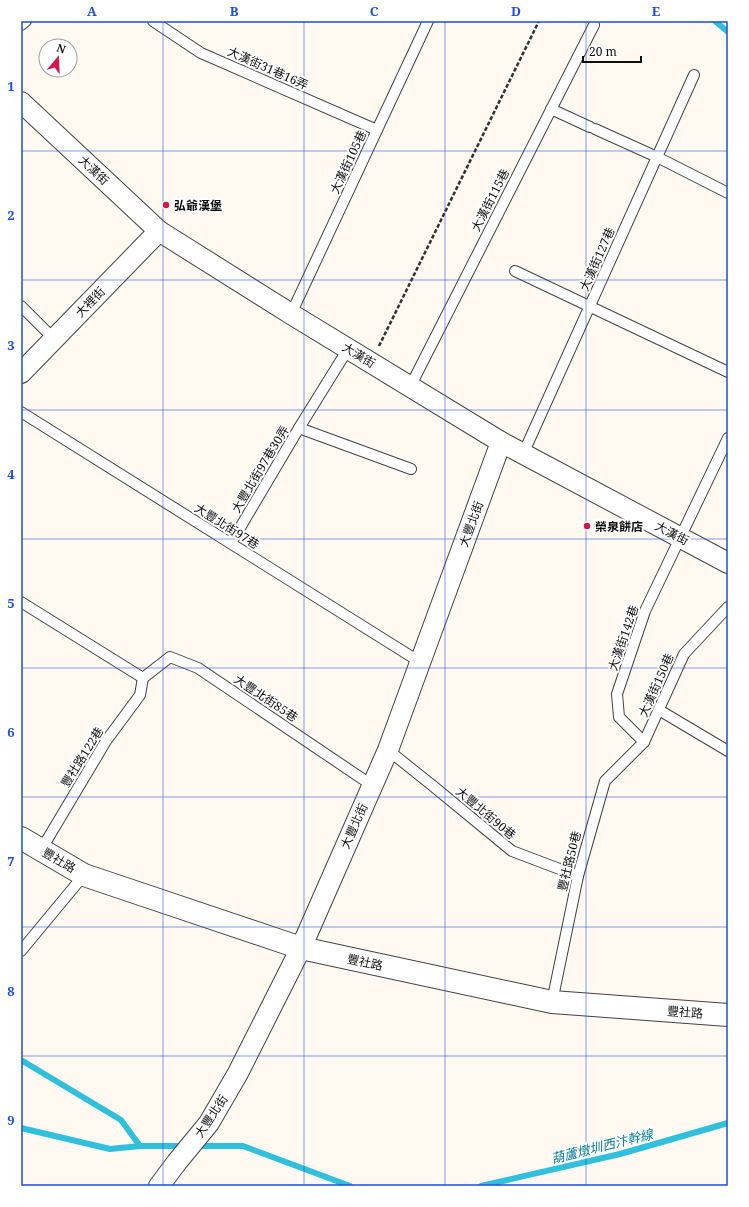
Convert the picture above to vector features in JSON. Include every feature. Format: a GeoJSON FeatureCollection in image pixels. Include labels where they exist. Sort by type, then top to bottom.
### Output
{"type":"FeatureCollection","features":[{"type":"Feature","properties":{"kind":"street","name":"大漢街"},"geometry":{"type":"LineString","coordinates":[[21,102],[160,231],[291,314],[501,442],[728,563]]}},
{"type":"Feature","properties":{"kind":"street","name":"大裡街"},"geometry":{"type":"LineString","coordinates":[[21,373],[160,231]]}},
{"type":"Feature","properties":{"kind":"street","name":"大豐北街"},"geometry":{"type":"LineString","coordinates":[[159,1186],[176,1162],[209,1123],[238,1073],[301,948],[388,750],[501,442]]}},
{"type":"Feature","properties":{"kind":"street","name":"豐社路"},"geometry":{"type":"LineString","coordinates":[[21,838],[84,875],[301,948],[552,1002],[728,1015]]}},
{"type":"Feature","properties":{"kind":"lane"},"geometry":{"type":"LineString","coordinates":[[21,25],[26,21]]}},
{"type":"Feature","properties":{"kind":"lane","name":"大漢街31巷16弄"},"geometry":{"type":"LineString","coordinates":[[153,21],[201,53],[377,130]]}},
{"type":"Feature","properties":{"kind":"lane","name":"大漢街105巷"},"geometry":{"type":"LineString","coordinates":[[291,314],[428,21]]}},
{"type":"Feature","properties":{"kind":"lane","name":"大漢街115巷"},"geometry":{"type":"LineString","coordinates":[[410,387],[594,25]]}},
{"type":"Feature","properties":{"kind":"lane","name":"大漢街127巷"},"geometry":{"type":"LineString","coordinates":[[523,454],[694,75]]}},
{"type":"Feature","properties":{"kind":"lane"},"geometry":{"type":"LineString","coordinates":[[551,109],[657,157],[728,193]]}},
{"type":"Feature","properties":{"kind":"lane"},"geometry":{"type":"LineString","coordinates":[[515,271],[728,372]]}},
{"type":"Feature","properties":{"kind":"lane"},"geometry":{"type":"LineString","coordinates":[[21,306],[54,339]]}},
{"type":"Feature","properties":{"kind":"lane"},"geometry":{"type":"LineString","coordinates":[[299,428],[348,348]]}},
{"type":"Feature","properties":{"kind":"lane","name":"大豐北街97巷"},"geometry":{"type":"LineString","coordinates":[[21,412],[420,662]]}},
{"type":"Feature","properties":{"kind":"lane","name":"大豐北街97巷30弄"},"geometry":{"type":"LineString","coordinates":[[231,543],[299,428],[411,470]]}},
{"type":"Feature","properties":{"kind":"lane","name":"大漢街142巷"},"geometry":{"type":"LineString","coordinates":[[644,742],[619,717],[617,694],[645,611],[728,438]]}},
{"type":"Feature","properties":{"kind":"lane"},"geometry":{"type":"LineString","coordinates":[[21,602],[143,678]]}},
{"type":"Feature","properties":{"kind":"lane","name":"大漢街150巷"},"geometry":{"type":"LineString","coordinates":[[644,742],[684,654],[728,607]]}},
{"type":"Feature","properties":{"kind":"lane","name":"大豐北街85巷"},"geometry":{"type":"LineString","coordinates":[[143,678],[170,657],[198,668],[373,786]]}},
{"type":"Feature","properties":{"kind":"lane","name":"豐社路122巷"},"geometry":{"type":"LineString","coordinates":[[41,850],[106,741],[140,695],[143,678]]}},
{"type":"Feature","properties":{"kind":"lane"},"geometry":{"type":"LineString","coordinates":[[658,710],[728,751]]}},
{"type":"Feature","properties":{"kind":"lane","name":"豐社路50巷"},"geometry":{"type":"LineString","coordinates":[[552,1002],[578,876],[605,781],[644,742]]}},
{"type":"Feature","properties":{"kind":"lane","name":"大豐北街90巷"},"geometry":{"type":"LineString","coordinates":[[388,750],[512,851],[578,876]]}},
{"type":"Feature","properties":{"kind":"lane"},"geometry":{"type":"LineString","coordinates":[[21,951],[84,875]]}},
{"type":"Feature","properties":{"kind":"path"},"geometry":{"type":"LineString","coordinates":[[371,362],[539,21]]}},
{"type":"Feature","properties":{"kind":"waterway"},"geometry":{"type":"LineString","coordinates":[[715,21],[728,32]]}},
{"type":"Feature","properties":{"kind":"waterway"},"geometry":{"type":"LineString","coordinates":[[21,1060],[121,1120],[140,1146]]}},
{"type":"Feature","properties":{"kind":"waterway","name":"葫蘆燉圳西汴幹線"},"geometry":{"type":"LineString","coordinates":[[481,1186],[620,1154],[728,1123]]}},
{"type":"Feature","properties":{"kind":"waterway"},"geometry":{"type":"LineString","coordinates":[[21,1128],[110,1149],[140,1146],[185,1146]]}},
{"type":"Feature","properties":{"kind":"waterway","name":"葫蘆燉圳西汴幹線"},"geometry":{"type":"LineString","coordinates":[[196,1146],[243,1146],[350,1186]]}},
{"type":"Feature","properties":{"kind":"place","name":"弘爺漢堡"},"geometry":{"type":"Point","coordinates":[166,205]}},
{"type":"Feature","properties":{"kind":"place","name":"榮泉餅店"},"geometry":{"type":"Point","coordinates":[587,526]}}]}
